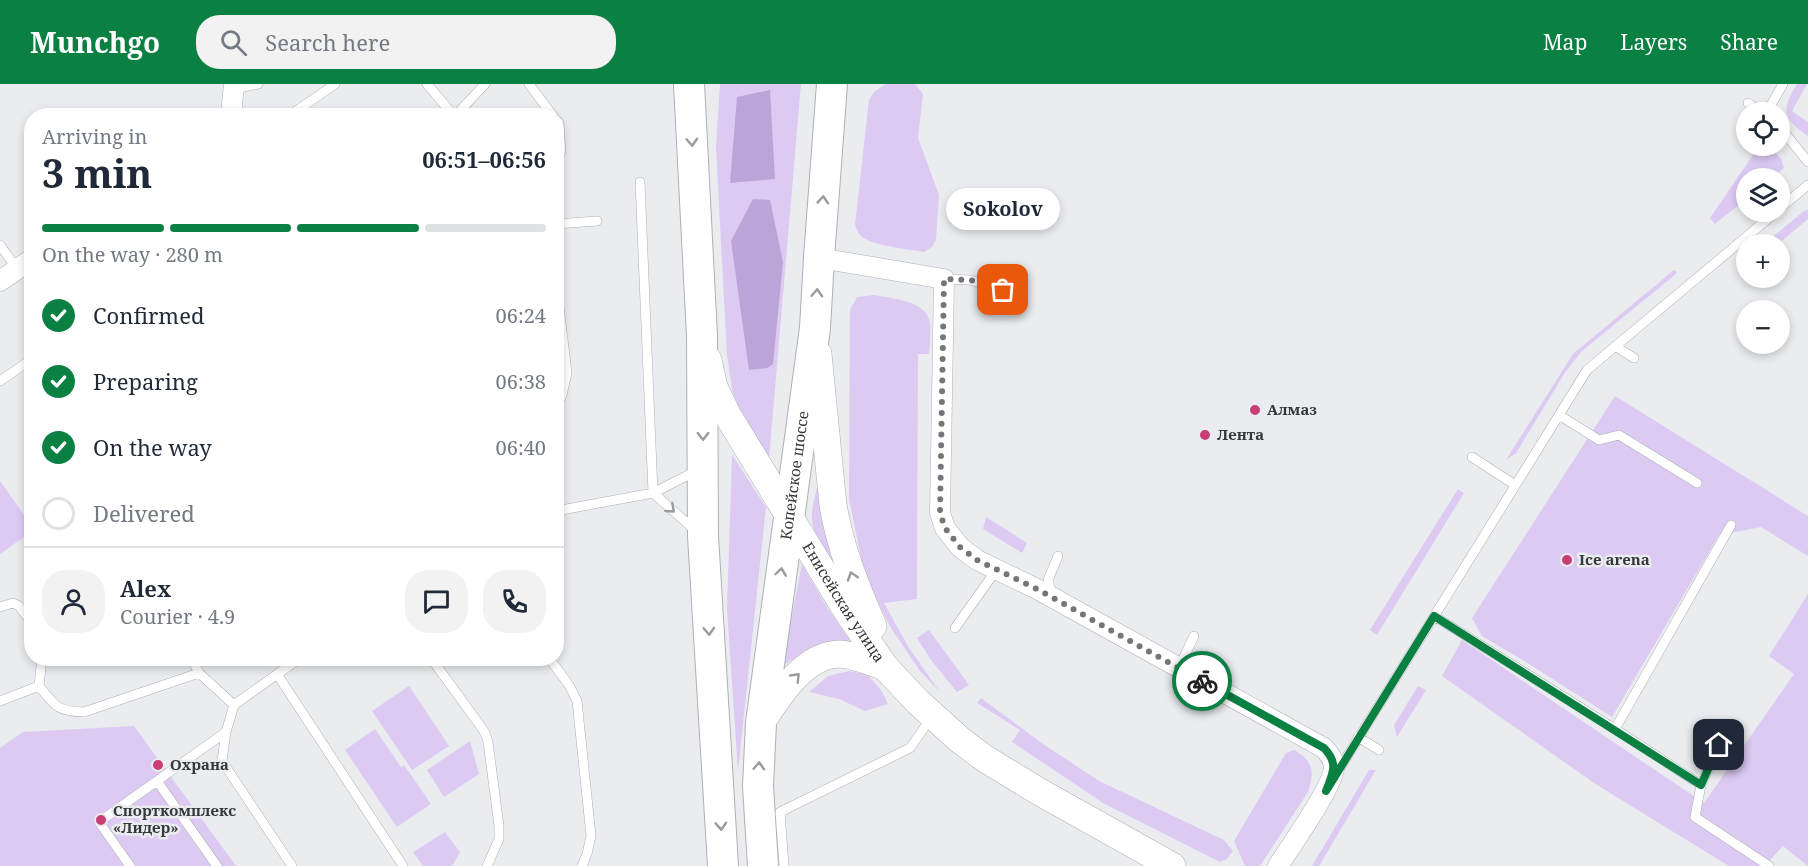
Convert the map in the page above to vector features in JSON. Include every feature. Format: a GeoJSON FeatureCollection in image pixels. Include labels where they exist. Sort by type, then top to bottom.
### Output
{"type":"FeatureCollection","features":[{"type":"Feature","properties":{"kind":"main road"},"geometry":{"type":"LineString","coordinates":[[688,84],[702,336],[703,536],[723,866]]}},
{"type":"Feature","properties":{"kind":"main road","name":"Копейское шоссе"},"geometry":{"type":"LineString","coordinates":[[763,866],[758,786],[761,723],[815,328],[832,84]]}},
{"type":"Feature","properties":{"kind":"street"},"geometry":{"type":"LineString","coordinates":[[233,87],[234,108]]}},
{"type":"Feature","properties":{"kind":"street"},"geometry":{"type":"LineString","coordinates":[[819,258],[944,279],[940,513],[945,528],[960,547],[977,560],[1053,597],[1324,748],[1332,757],[1334,769],[1326,791],[1278,866]]}},
{"type":"Feature","properties":{"kind":"street"},"geometry":{"type":"LineString","coordinates":[[0,281],[24,264]]}},
{"type":"Feature","properties":{"kind":"street","name":"Енисейская улица"},"geometry":{"type":"LineString","coordinates":[[815,328],[836,526],[855,586],[875,630],[926,709]]}},
{"type":"Feature","properties":{"kind":"street","name":"Енисейская улица"},"geometry":{"type":"LineString","coordinates":[[702,336],[714,387],[728,416],[847,611],[885,667],[926,709],[984,758],[1172,866]]}},
{"type":"Feature","properties":{"kind":"street"},"geometry":{"type":"LineString","coordinates":[[761,723],[780,693],[804,669],[820,658],[838,654],[854,656],[885,667]]}},
{"type":"Feature","properties":{"kind":"lane"},"geometry":{"type":"LineString","coordinates":[[233,87],[258,84]]}},
{"type":"Feature","properties":{"kind":"lane"},"geometry":{"type":"LineString","coordinates":[[300,108],[335,84]]}},
{"type":"Feature","properties":{"kind":"lane"},"geometry":{"type":"LineString","coordinates":[[427,84],[448,108]]}},
{"type":"Feature","properties":{"kind":"lane"},"geometry":{"type":"LineString","coordinates":[[462,108],[485,84]]}},
{"type":"Feature","properties":{"kind":"lane"},"geometry":{"type":"LineString","coordinates":[[529,84],[547,108]]}},
{"type":"Feature","properties":{"kind":"lane"},"geometry":{"type":"LineString","coordinates":[[1773,102],[1783,84]]}},
{"type":"Feature","properties":{"kind":"lane"},"geometry":{"type":"LineString","coordinates":[[1790,140],[1808,162]]}},
{"type":"Feature","properties":{"kind":"lane"},"geometry":{"type":"LineString","coordinates":[[640,182],[653,493],[703,536]]}},
{"type":"Feature","properties":{"kind":"lane"},"geometry":{"type":"LineString","coordinates":[[1790,200],[1808,185]]}},
{"type":"Feature","properties":{"kind":"lane"},"geometry":{"type":"LineString","coordinates":[[564,223],[597,221]]}},
{"type":"Feature","properties":{"kind":"lane"},"geometry":{"type":"LineString","coordinates":[[1326,791],[1587,370],[1764,222]]}},
{"type":"Feature","properties":{"kind":"lane"},"geometry":{"type":"LineString","coordinates":[[0,245],[24,264]]}},
{"type":"Feature","properties":{"kind":"lane"},"geometry":{"type":"LineString","coordinates":[[944,279],[970,280],[1003,290]]}},
{"type":"Feature","properties":{"kind":"lane"},"geometry":{"type":"LineString","coordinates":[[1615,346],[1634,358]]}},
{"type":"Feature","properties":{"kind":"lane"},"geometry":{"type":"LineString","coordinates":[[564,348],[567,373],[564,386]]}},
{"type":"Feature","properties":{"kind":"lane"},"geometry":{"type":"LineString","coordinates":[[0,381],[24,364]]}},
{"type":"Feature","properties":{"kind":"lane"},"geometry":{"type":"LineString","coordinates":[[1559,414],[1599,440],[1619,435],[1697,483]]}},
{"type":"Feature","properties":{"kind":"lane"},"geometry":{"type":"LineString","coordinates":[[1472,457],[1515,485]]}},
{"type":"Feature","properties":{"kind":"lane"},"geometry":{"type":"LineString","coordinates":[[564,510],[653,493],[703,468]]}},
{"type":"Feature","properties":{"kind":"lane"},"geometry":{"type":"LineString","coordinates":[[1615,729],[1731,525]]}},
{"type":"Feature","properties":{"kind":"lane"},"geometry":{"type":"LineString","coordinates":[[1053,597],[1048,580],[1058,556]]}},
{"type":"Feature","properties":{"kind":"lane"},"geometry":{"type":"LineString","coordinates":[[955,628],[998,569]]}},
{"type":"Feature","properties":{"kind":"lane"},"geometry":{"type":"LineString","coordinates":[[0,607],[13,603],[24,613]]}},
{"type":"Feature","properties":{"kind":"lane"},"geometry":{"type":"LineString","coordinates":[[1434,616],[1701,785]]}},
{"type":"Feature","properties":{"kind":"lane"},"geometry":{"type":"LineString","coordinates":[[1179,668],[1194,636]]}},
{"type":"Feature","properties":{"kind":"lane"},"geometry":{"type":"LineString","coordinates":[[41,666],[39,686],[54,705],[66,712],[84,712],[199,672]]}},
{"type":"Feature","properties":{"kind":"lane"},"geometry":{"type":"LineString","coordinates":[[196,666],[234,705]]}},
{"type":"Feature","properties":{"kind":"lane"},"geometry":{"type":"LineString","coordinates":[[288,666],[234,705],[226,732],[222,761],[292,866]]}},
{"type":"Feature","properties":{"kind":"lane"},"geometry":{"type":"LineString","coordinates":[[437,666],[485,733],[488,742],[499,826],[499,839],[488,866]]}},
{"type":"Feature","properties":{"kind":"lane"},"geometry":{"type":"LineString","coordinates":[[555,666],[569,684],[577,701],[591,836],[582,866]]}},
{"type":"Feature","properties":{"kind":"lane"},"geometry":{"type":"LineString","coordinates":[[277,674],[403,866]]}},
{"type":"Feature","properties":{"kind":"lane"},"geometry":{"type":"LineString","coordinates":[[0,701],[39,686]]}},
{"type":"Feature","properties":{"kind":"lane"},"geometry":{"type":"LineString","coordinates":[[783,866],[780,812],[910,748],[926,709]]}},
{"type":"Feature","properties":{"kind":"lane"},"geometry":{"type":"LineString","coordinates":[[1728,725],[1701,785],[1695,817],[1769,866]]}},
{"type":"Feature","properties":{"kind":"lane"},"geometry":{"type":"LineString","coordinates":[[130,866],[99,822],[226,732]]}},
{"type":"Feature","properties":{"kind":"lane"},"geometry":{"type":"LineString","coordinates":[[1359,737],[1378,750]]}},
{"type":"Feature","properties":{"kind":"lane"},"geometry":{"type":"LineString","coordinates":[[157,781],[217,866]]}},
{"type":"Feature","properties":{"kind":"shaded area"},"geometry":{"type":"Polygon","coordinates":[[[720,84],[801,84],[769,459],[733,395],[727,355],[716,148],[720,84]]]}},
{"type":"Feature","properties":{"kind":"shaded area"},"geometry":{"type":"Polygon","coordinates":[[[886,84],[915,84],[923,94],[918,138],[939,195],[936,240],[932,247],[924,252],[875,243],[862,237],[855,224],[869,100],[874,92],[886,84]]]}},
{"type":"Feature","properties":{"kind":"shaded area"},"geometry":{"type":"Polygon","coordinates":[[[1797,84],[1807,84],[1792,111],[1808,122],[1808,136],[1790,120],[1790,102],[1788,101],[1797,84]]]}},
{"type":"Feature","properties":{"kind":"shaded area"},"geometry":{"type":"Polygon","coordinates":[[[770,90],[775,179],[730,183],[737,97],[770,90]]]}},
{"type":"Feature","properties":{"kind":"shaded area"},"geometry":{"type":"Polygon","coordinates":[[[1752,156],[1778,156],[1784,168],[1744,168],[1752,156]]]}},
{"type":"Feature","properties":{"kind":"shaded area"},"geometry":{"type":"Polygon","coordinates":[[[1736,180],[1736,207],[1715,224],[1710,218],[1736,180]]]}},
{"type":"Feature","properties":{"kind":"shaded area"},"geometry":{"type":"Polygon","coordinates":[[[753,199],[770,200],[783,262],[773,364],[767,368],[749,370],[731,241],[753,199]]]}},
{"type":"Feature","properties":{"kind":"shaded area"},"geometry":{"type":"Polygon","coordinates":[[[1808,210],[1808,219],[1790,234],[1776,234],[1808,210]]]}},
{"type":"Feature","properties":{"kind":"shaded area"},"geometry":{"type":"Polygon","coordinates":[[[1674,270],[1677,273],[1582,351],[1566,371],[1516,453],[1506,460],[1573,354],[1674,270]]]}},
{"type":"Feature","properties":{"kind":"shaded area"},"geometry":{"type":"Polygon","coordinates":[[[874,295],[916,305],[928,316],[930,324],[929,354],[918,354],[917,599],[884,603],[909,648],[940,692],[920,671],[891,628],[878,603],[863,567],[849,499],[850,310],[857,297],[874,295]]]}},
{"type":"Feature","properties":{"kind":"shaded area"},"geometry":{"type":"Polygon","coordinates":[[[1615,396],[1808,516],[1808,556],[1761,527],[1719,535],[1612,717],[1482,636],[1472,618],[1615,396]]]}},
{"type":"Feature","properties":{"kind":"shaded area"},"geometry":{"type":"Polygon","coordinates":[[[732,455],[766,507],[738,771],[727,609],[732,455]]]}},
{"type":"Feature","properties":{"kind":"shaded area"},"geometry":{"type":"Polygon","coordinates":[[[0,481],[24,515],[24,537],[0,554],[0,481]]]}},
{"type":"Feature","properties":{"kind":"shaded area"},"geometry":{"type":"Polygon","coordinates":[[[818,484],[824,527],[835,569],[813,527],[812,512],[818,484]]]}},
{"type":"Feature","properties":{"kind":"shaded area"},"geometry":{"type":"Polygon","coordinates":[[[1458,489],[1464,493],[1377,635],[1370,630],[1458,489]]]}},
{"type":"Feature","properties":{"kind":"shaded area"},"geometry":{"type":"Polygon","coordinates":[[[986,517],[1027,543],[1022,553],[983,529],[986,517]]]}},
{"type":"Feature","properties":{"kind":"shaded area"},"geometry":{"type":"Polygon","coordinates":[[[802,564],[828,609],[855,647],[815,648],[782,666],[802,564]]]}},
{"type":"Feature","properties":{"kind":"shaded area"},"geometry":{"type":"Polygon","coordinates":[[[1808,594],[1808,866],[1783,846],[1765,866],[1729,866],[1597,785],[1442,676],[1462,640],[1704,803],[1794,674],[1769,656],[1808,594]]]}},
{"type":"Feature","properties":{"kind":"shaded area"},"geometry":{"type":"Polygon","coordinates":[[[929,630],[969,685],[957,692],[931,660],[917,638],[929,630]]]}},
{"type":"Feature","properties":{"kind":"shaded area"},"geometry":{"type":"Polygon","coordinates":[[[849,671],[868,675],[881,690],[888,704],[865,711],[839,699],[809,692],[828,676],[849,671]]]}},
{"type":"Feature","properties":{"kind":"shaded area"},"geometry":{"type":"Polygon","coordinates":[[[409,686],[449,746],[412,770],[372,711],[409,686]]]}},
{"type":"Feature","properties":{"kind":"shaded area"},"geometry":{"type":"Polygon","coordinates":[[[1418,686],[1426,690],[1397,737],[1394,725],[1418,686]]]}},
{"type":"Feature","properties":{"kind":"shaded area"},"geometry":{"type":"Polygon","coordinates":[[[981,698],[1043,744],[1099,781],[1224,840],[1233,851],[1227,859],[1220,862],[1103,803],[1012,742],[1020,730],[977,703],[981,698]]]}},
{"type":"Feature","properties":{"kind":"shaded area","name":"Спорткомплекс «Лидер»"},"geometry":{"type":"Polygon","coordinates":[[[134,726],[236,866],[0,866],[0,748],[23,732],[134,726]]]}},
{"type":"Feature","properties":{"kind":"shaded area"},"geometry":{"type":"Polygon","coordinates":[[[375,729],[401,767],[404,765],[431,804],[397,827],[345,750],[375,729]]]}},
{"type":"Feature","properties":{"kind":"shaded area"},"geometry":{"type":"Polygon","coordinates":[[[470,741],[479,774],[444,797],[427,770],[470,741]]]}},
{"type":"Feature","properties":{"kind":"shaded area"},"geometry":{"type":"Polygon","coordinates":[[[1294,750],[1305,758],[1311,767],[1308,792],[1260,866],[1245,866],[1234,841],[1286,753],[1294,750]]]}},
{"type":"Feature","properties":{"kind":"shaded area"},"geometry":{"type":"Polygon","coordinates":[[[1369,770],[1376,770],[1319,866],[1312,866],[1369,770]]]}},
{"type":"Feature","properties":{"kind":"shaded area"},"geometry":{"type":"Polygon","coordinates":[[[445,832],[460,852],[452,866],[423,866],[413,852],[445,832]]]}},
{"type":"Feature","properties":{"kind":"way so far"},"geometry":{"type":"LineString","coordinates":[[1003,290],[970,280],[944,279],[940,513],[945,528],[960,547],[977,560],[1037,589],[1202,681]]}},
{"type":"Feature","properties":{"kind":"place","name":"Sokolov"},"geometry":{"type":"Point","coordinates":[1003,290]}},
{"type":"Feature","properties":{"kind":"place","name":"Алмаз"},"geometry":{"type":"Point","coordinates":[1255,410]}},
{"type":"Feature","properties":{"kind":"place","name":"Лента"},"geometry":{"type":"Point","coordinates":[1205,435]}},
{"type":"Feature","properties":{"kind":"place","name":"Ice arena"},"geometry":{"type":"Point","coordinates":[1567,560]}},
{"type":"Feature","properties":{"kind":"place","name":"Охрана"},"geometry":{"type":"Point","coordinates":[158,765]}},
{"type":"Feature","properties":{"kind":"place","name":"Спорткомплекс «Лидер»"},"geometry":{"type":"Point","coordinates":[101,820]}},
{"type":"Feature","properties":{"kind":"route"},"geometry":{"type":"LineString","coordinates":[[1202,681],[1324,748],[1332,757],[1334,769],[1326,791],[1434,616],[1701,785],[1719,745]]}}]}
